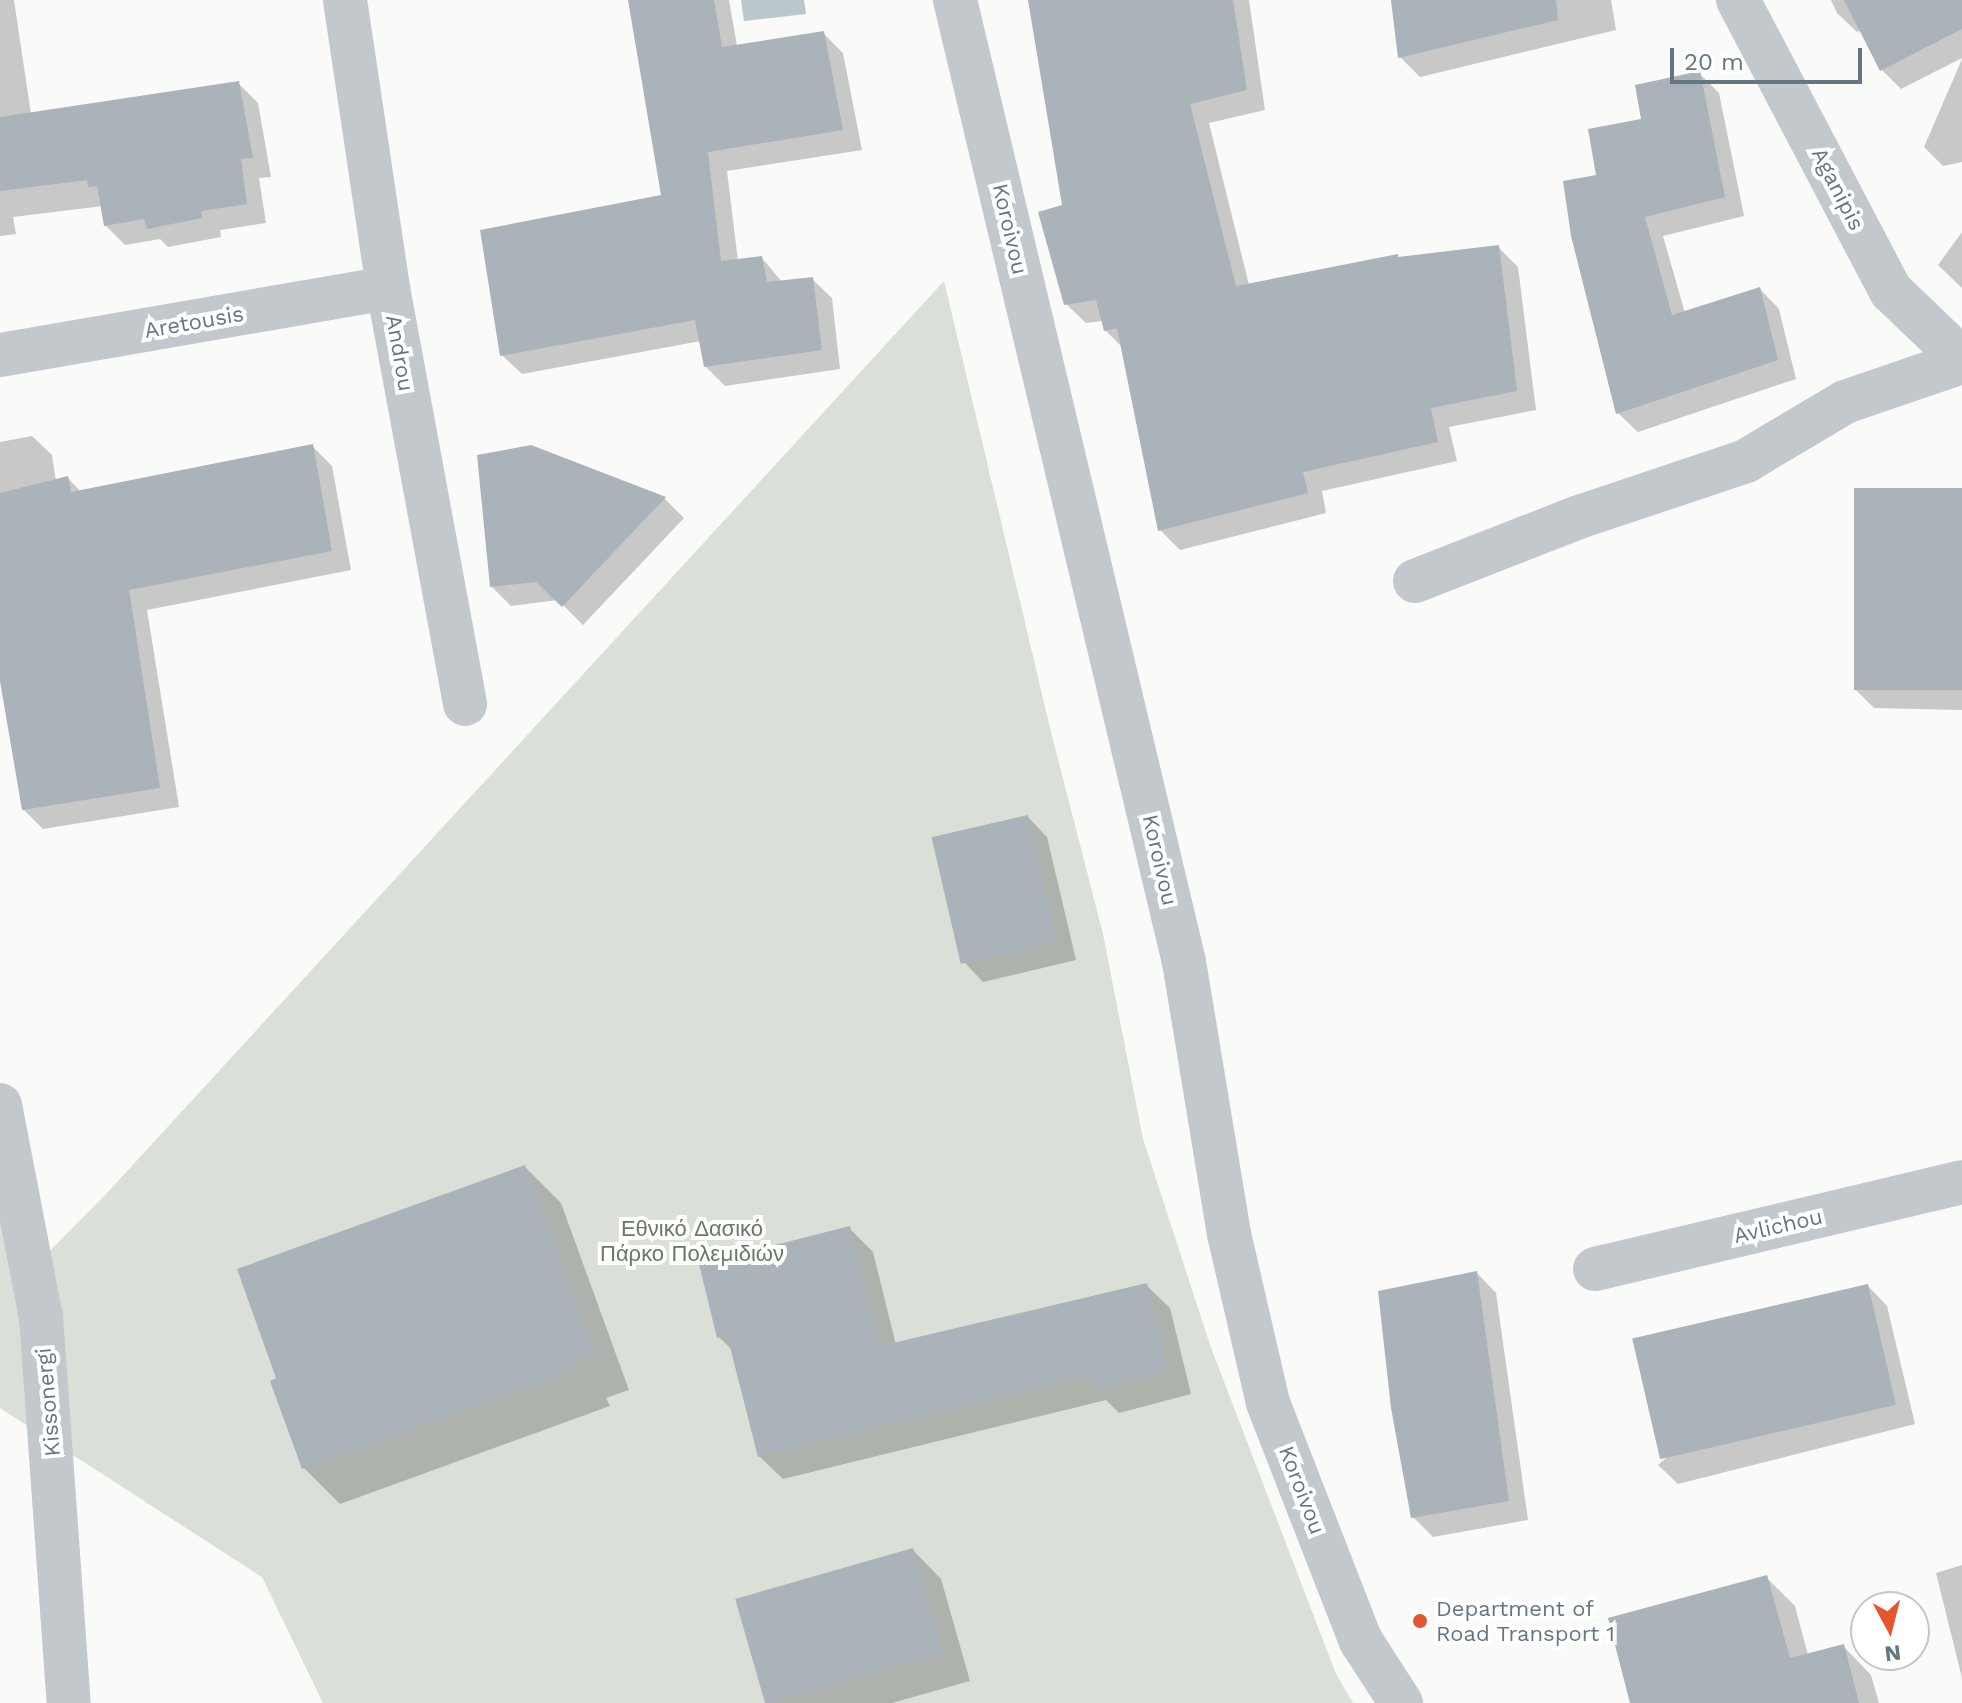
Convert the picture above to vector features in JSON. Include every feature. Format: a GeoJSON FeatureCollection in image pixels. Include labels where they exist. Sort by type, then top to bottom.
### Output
{"type":"FeatureCollection","features":[{"type":"Feature","properties":{"kind":"street","name":"Androu"},"geometry":{"type":"LineString","coordinates":[[345,0],[388,288],[465,704]]}},
{"type":"Feature","properties":{"kind":"street","name":"Koroivou"},"geometry":{"type":"LineString","coordinates":[[955,0],[1184,962],[1229,1234],[1268,1403],[1361,1641],[1401,1703]]}},
{"type":"Feature","properties":{"kind":"street","name":"Aganipis"},"geometry":{"type":"LineString","coordinates":[[1738,0],[1891,291],[1962,360]]}},
{"type":"Feature","properties":{"kind":"street","name":"Aretousis"},"geometry":{"type":"LineString","coordinates":[[0,355],[388,288]]}},
{"type":"Feature","properties":{"kind":"street"},"geometry":{"type":"LineString","coordinates":[[1415,581],[1579,517],[1746,461],[1845,402],[1962,360]]}},
{"type":"Feature","properties":{"kind":"street","name":"Kissonergi"},"geometry":{"type":"LineString","coordinates":[[0,1105],[41,1317],[69,1703]]}},
{"type":"Feature","properties":{"kind":"street","name":"Avlichou"},"geometry":{"type":"LineString","coordinates":[[1595,1269],[1962,1182]]}},
{"type":"Feature","properties":{"kind":"green space","name":"Εθνικό Δασικό Πάρκο Πολεμιδιών"},"geometry":{"type":"Polygon","coordinates":[[[944,281],[1050,728],[1103,934],[1143,1139],[1210,1345],[1336,1674],[1353,1703],[323,1703],[262,1577],[0,1408],[0,1139],[27,1274],[107,1193],[944,281]]]}},
{"type":"Feature","properties":{"kind":"shaded area"},"geometry":{"type":"Polygon","coordinates":[[[741,0],[804,0],[806,14],[744,21],[741,0]]]}},
{"type":"Feature","properties":{"kind":"building"},"geometry":{"type":"Polygon","coordinates":[[[628,0],[714,0],[722,47],[824,31],[843,130],[708,152],[721,261],[762,256],[767,282],[813,277],[822,350],[704,367],[695,320],[500,356],[480,230],[661,195],[628,0]]]}},
{"type":"Feature","properties":{"kind":"building"},"geometry":{"type":"Polygon","coordinates":[[[1028,0],[1233,0],[1247,90],[1190,104],[1236,286],[1398,254],[1398,257],[1499,245],[1517,391],[1431,408],[1438,442],[1303,472],[1308,493],[1158,531],[1117,328],[1104,331],[1096,300],[1064,305],[1038,212],[1062,205],[1028,0]]]}},
{"type":"Feature","properties":{"kind":"building"},"geometry":{"type":"Polygon","coordinates":[[[1391,0],[1556,0],[1558,20],[1398,58],[1391,0]]]}},
{"type":"Feature","properties":{"kind":"building"},"geometry":{"type":"Polygon","coordinates":[[[1844,0],[1962,0],[1962,29],[1880,71],[1844,0]]]}},
{"type":"Feature","properties":{"kind":"building"},"geometry":{"type":"Polygon","coordinates":[[[1700,71],[1725,197],[1645,217],[1672,315],[1760,287],[1778,360],[1616,414],[1571,236],[1563,181],[1596,175],[1588,129],[1641,119],[1635,85],[1700,71]]]}},
{"type":"Feature","properties":{"kind":"building"},"geometry":{"type":"Polygon","coordinates":[[[239,81],[253,158],[241,159],[247,204],[201,211],[202,218],[147,229],[144,219],[104,226],[97,186],[88,187],[87,180],[0,191],[0,117],[239,81]]]}},
{"type":"Feature","properties":{"kind":"building"},"geometry":{"type":"Polygon","coordinates":[[[313,444],[332,551],[129,590],[160,788],[22,810],[0,681],[0,493],[68,476],[71,492],[313,444]]]}},
{"type":"Feature","properties":{"kind":"building"},"geometry":{"type":"Polygon","coordinates":[[[531,445],[666,497],[562,607],[536,582],[490,587],[477,455],[531,445]]]}},
{"type":"Feature","properties":{"kind":"building"},"geometry":{"type":"Polygon","coordinates":[[[1854,488],[1962,488],[1962,690],[1854,690],[1854,488]]]}},
{"type":"Feature","properties":{"kind":"building"},"geometry":{"type":"Polygon","coordinates":[[[1028,815],[1057,942],[961,964],[932,837],[1028,815]]]}},
{"type":"Feature","properties":{"kind":"building"},"geometry":{"type":"Polygon","coordinates":[[[525,1165],[595,1354],[572,1362],[575,1370],[302,1469],[270,1381],[276,1378],[237,1269],[525,1165]]]}},
{"type":"Feature","properties":{"kind":"building"},"geometry":{"type":"Polygon","coordinates":[[[850,1226],[880,1346],[1147,1283],[1168,1371],[1094,1390],[1090,1375],[758,1457],[727,1335],[717,1338],[699,1264],[850,1226]]]}},
{"type":"Feature","properties":{"kind":"building"},"geometry":{"type":"Polygon","coordinates":[[[1477,1271],[1509,1501],[1411,1518],[1391,1408],[1378,1291],[1477,1271]]]}},
{"type":"Feature","properties":{"kind":"building"},"geometry":{"type":"Polygon","coordinates":[[[1868,1284],[1896,1405],[1660,1459],[1632,1338],[1868,1284]]]}},
{"type":"Feature","properties":{"kind":"building"},"geometry":{"type":"Polygon","coordinates":[[[913,1548],[943,1653],[765,1703],[735,1599],[913,1548]]]}},
{"type":"Feature","properties":{"kind":"building"},"geometry":{"type":"Polygon","coordinates":[[[1767,1575],[1790,1658],[1844,1644],[1859,1703],[1630,1703],[1608,1618],[1767,1575]]]}},
{"type":"Feature","properties":{"kind":"place","name":"Department of Road Transport 1"},"geometry":{"type":"Point","coordinates":[1420,1621]}}]}
